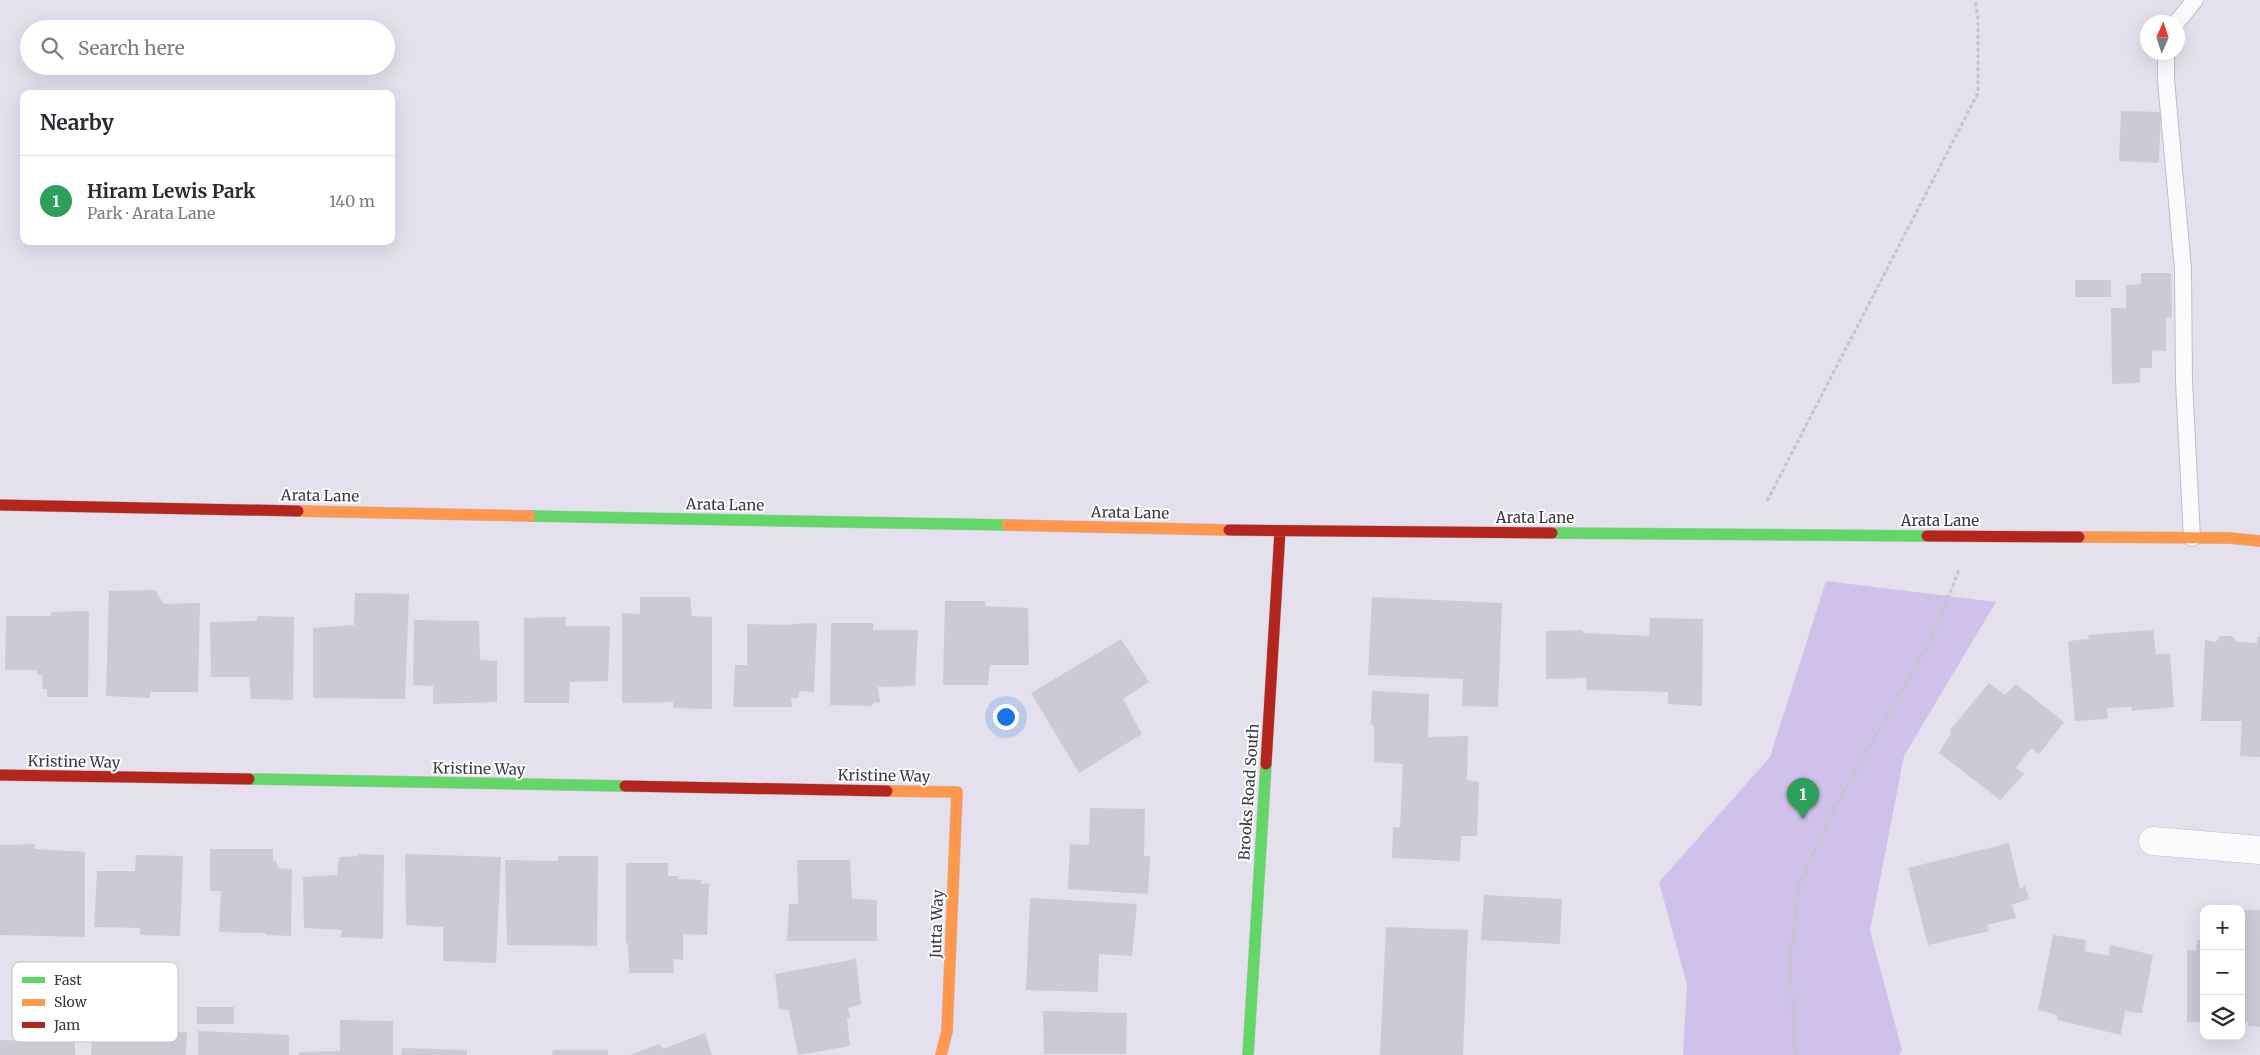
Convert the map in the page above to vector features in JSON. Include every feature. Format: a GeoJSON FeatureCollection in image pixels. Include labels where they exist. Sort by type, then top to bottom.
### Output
{"type":"FeatureCollection","features":[{"type":"Feature","properties":{"kind":"street","name":"Arata Lane"},"geometry":{"type":"LineString","coordinates":[[0,505],[1280,531],[2230,538],[2260,541]]}},
{"type":"Feature","properties":{"kind":"street","name":"Brooks Road South"},"geometry":{"type":"LineString","coordinates":[[1248,1055],[1280,531]]}},
{"type":"Feature","properties":{"kind":"street","name":"Kristine Way"},"geometry":{"type":"LineString","coordinates":[[0,775],[957,792]]}},
{"type":"Feature","properties":{"kind":"street","name":"Jutta Way"},"geometry":{"type":"LineString","coordinates":[[941,1055],[947,1031],[957,792]]}},
{"type":"Feature","properties":{"kind":"street"},"geometry":{"type":"LineString","coordinates":[[2153,841],[2260,850]]}},
{"type":"Feature","properties":{"kind":"lane"},"geometry":{"type":"LineString","coordinates":[[2183,15],[2195,0]]}},
{"type":"Feature","properties":{"kind":"lane"},"geometry":{"type":"LineString","coordinates":[[2166,60],[2166,80],[2183,269],[2184,382],[2192,538]]}},
{"type":"Feature","properties":{"kind":"path"},"geometry":{"type":"LineString","coordinates":[[1750,534],[1978,93],[1978,19],[1975,0]]}},
{"type":"Feature","properties":{"kind":"path"},"geometry":{"type":"LineString","coordinates":[[1796,1055],[1790,962],[1799,885],[1835,807],[1931,640],[1966,551],[1967,536]]}},
{"type":"Feature","properties":{"kind":"shaded area"},"geometry":{"type":"Polygon","coordinates":[[[1826,581],[1996,602],[1904,756],[1870,931],[1902,1050],[1899,1055],[1683,1055],[1687,985],[1659,882],[1770,757],[1826,581]]]}},
{"type":"Feature","properties":{"kind":"building"},"geometry":{"type":"Polygon","coordinates":[[[2121,111],[2161,112],[2159,163],[2119,161],[2121,111]]]}},
{"type":"Feature","properties":{"kind":"building"},"geometry":{"type":"Polygon","coordinates":[[[2141,273],[2171,273],[2172,317],[2166,318],[2166,351],[2152,350],[2152,368],[2140,368],[2140,383],[2112,384],[2111,308],[2126,308],[2126,285],[2141,284],[2141,273]]]}},
{"type":"Feature","properties":{"kind":"building"},"geometry":{"type":"Polygon","coordinates":[[[2075,280],[2111,280],[2111,297],[2075,297],[2075,280]]]}},
{"type":"Feature","properties":{"kind":"building"},"geometry":{"type":"Polygon","coordinates":[[[155,590],[164,604],[200,603],[198,692],[150,692],[150,698],[106,696],[109,591],[155,590]]]}},
{"type":"Feature","properties":{"kind":"building"},"geometry":{"type":"Polygon","coordinates":[[[355,593],[409,594],[405,699],[313,698],[313,628],[354,625],[355,593]]]}},
{"type":"Feature","properties":{"kind":"building"},"geometry":{"type":"Polygon","coordinates":[[[640,597],[690,597],[692,616],[712,617],[712,709],[673,708],[673,702],[622,703],[622,613],[640,614],[640,597]]]}},
{"type":"Feature","properties":{"kind":"building"},"geometry":{"type":"Polygon","coordinates":[[[1372,597],[1502,603],[1498,707],[1462,706],[1463,679],[1368,675],[1372,597]]]}},
{"type":"Feature","properties":{"kind":"building"},"geometry":{"type":"Polygon","coordinates":[[[945,601],[985,601],[985,606],[1028,608],[1029,665],[990,665],[988,685],[943,685],[945,601]]]}},
{"type":"Feature","properties":{"kind":"building"},"geometry":{"type":"Polygon","coordinates":[[[89,611],[88,697],[47,697],[47,689],[43,689],[42,675],[37,675],[37,670],[5,670],[6,616],[51,616],[51,612],[89,611]]]}},
{"type":"Feature","properties":{"kind":"building"},"geometry":{"type":"Polygon","coordinates":[[[257,616],[294,617],[293,700],[251,699],[249,677],[211,677],[210,622],[257,621],[257,616]]]}},
{"type":"Feature","properties":{"kind":"building"},"geometry":{"type":"Polygon","coordinates":[[[566,617],[565,626],[610,626],[608,681],[570,682],[569,703],[524,703],[524,618],[566,617]]]}},
{"type":"Feature","properties":{"kind":"building"},"geometry":{"type":"Polygon","coordinates":[[[1650,618],[1703,619],[1702,706],[1668,704],[1668,692],[1587,690],[1586,678],[1546,679],[1546,631],[1583,630],[1583,633],[1649,636],[1650,618]]]}},
{"type":"Feature","properties":{"kind":"building"},"geometry":{"type":"Polygon","coordinates":[[[414,620],[479,621],[480,660],[497,661],[497,702],[433,704],[433,686],[413,685],[414,620]]]}},
{"type":"Feature","properties":{"kind":"building"},"geometry":{"type":"Polygon","coordinates":[[[817,623],[814,692],[799,691],[799,698],[791,698],[792,707],[733,707],[735,665],[747,665],[747,624],[791,625],[817,623]]]}},
{"type":"Feature","properties":{"kind":"building"},"geometry":{"type":"Polygon","coordinates":[[[831,623],[873,623],[873,630],[918,630],[915,686],[878,687],[880,702],[873,703],[872,706],[830,705],[831,623]]]}},
{"type":"Feature","properties":{"kind":"building"},"geometry":{"type":"Polygon","coordinates":[[[2153,630],[2156,654],[2170,654],[2174,707],[2131,711],[2132,707],[2107,708],[2108,719],[2075,721],[2068,641],[2089,639],[2088,635],[2153,630]]]}},
{"type":"Feature","properties":{"kind":"building"},"geometry":{"type":"Polygon","coordinates":[[[2220,636],[2232,636],[2237,642],[2257,643],[2257,637],[2260,637],[2260,757],[2240,756],[2242,721],[2201,721],[2205,640],[2216,642],[2220,636]]]}},
{"type":"Feature","properties":{"kind":"building"},"geometry":{"type":"Polygon","coordinates":[[[1121,639],[1149,682],[1123,699],[1142,734],[1079,773],[1031,693],[1121,639]]]}},
{"type":"Feature","properties":{"kind":"building"},"geometry":{"type":"Polygon","coordinates":[[[1989,683],[2005,695],[2016,684],[2064,722],[2039,754],[2031,748],[2016,768],[2024,774],[2000,800],[1939,753],[1951,733],[1950,730],[1989,683]]]}},
{"type":"Feature","properties":{"kind":"building"},"geometry":{"type":"Polygon","coordinates":[[[1372,691],[1429,694],[1428,737],[1468,736],[1467,780],[1479,782],[1477,836],[1461,836],[1460,861],[1392,858],[1393,827],[1400,827],[1403,764],[1374,762],[1374,726],[1371,724],[1372,691]]]}},
{"type":"Feature","properties":{"kind":"building"},"geometry":{"type":"Polygon","coordinates":[[[1090,808],[1145,809],[1144,856],[1150,856],[1148,894],[1068,889],[1070,844],[1089,845],[1090,808]]]}},
{"type":"Feature","properties":{"kind":"building"},"geometry":{"type":"Polygon","coordinates":[[[2009,843],[2020,889],[2025,886],[2029,899],[2012,905],[2016,918],[1987,925],[1989,931],[1928,945],[1908,868],[2009,843]]]}},
{"type":"Feature","properties":{"kind":"building"},"geometry":{"type":"Polygon","coordinates":[[[35,844],[35,849],[85,852],[85,937],[0,935],[0,845],[35,844]]]}},
{"type":"Feature","properties":{"kind":"building"},"geometry":{"type":"Polygon","coordinates":[[[210,849],[273,849],[273,861],[276,861],[278,868],[292,869],[291,936],[266,935],[266,933],[219,932],[221,891],[210,891],[210,849]]]}},
{"type":"Feature","properties":{"kind":"building"},"geometry":{"type":"Polygon","coordinates":[[[358,854],[384,855],[383,939],[341,937],[342,930],[304,928],[303,877],[337,875],[339,857],[358,856],[358,854]]]}},
{"type":"Feature","properties":{"kind":"building"},"geometry":{"type":"Polygon","coordinates":[[[405,854],[501,857],[496,963],[443,961],[443,927],[406,925],[405,854]]]}},
{"type":"Feature","properties":{"kind":"building"},"geometry":{"type":"Polygon","coordinates":[[[136,855],[183,856],[180,936],[140,935],[140,928],[94,927],[97,871],[135,871],[136,855]]]}},
{"type":"Feature","properties":{"kind":"building"},"geometry":{"type":"Polygon","coordinates":[[[558,856],[598,856],[597,946],[507,945],[505,860],[558,861],[558,856]]]}},
{"type":"Feature","properties":{"kind":"building"},"geometry":{"type":"Polygon","coordinates":[[[797,860],[850,860],[852,899],[877,900],[877,941],[787,941],[789,904],[798,904],[797,860]]]}},
{"type":"Feature","properties":{"kind":"building"},"geometry":{"type":"Polygon","coordinates":[[[626,863],[668,863],[668,876],[679,876],[678,879],[701,880],[701,884],[709,883],[707,935],[683,934],[683,960],[673,959],[674,973],[629,973],[628,943],[626,943],[626,863]]]}},
{"type":"Feature","properties":{"kind":"building"},"geometry":{"type":"Polygon","coordinates":[[[1484,895],[1562,899],[1560,944],[1481,940],[1484,895]]]}},
{"type":"Feature","properties":{"kind":"building"},"geometry":{"type":"Polygon","coordinates":[[[1030,898],[1137,904],[1132,956],[1099,954],[1098,992],[1026,990],[1030,898]]]}},
{"type":"Feature","properties":{"kind":"building"},"geometry":{"type":"Polygon","coordinates":[[[2245,910],[2260,910],[2260,1027],[2248,1026],[2248,1022],[2245,1022],[2245,910]]]}},
{"type":"Feature","properties":{"kind":"building"},"geometry":{"type":"Polygon","coordinates":[[[1386,927],[1468,930],[1463,1055],[1380,1055],[1386,927]]]}},
{"type":"Feature","properties":{"kind":"building"},"geometry":{"type":"Polygon","coordinates":[[[2053,935],[2086,940],[2085,951],[2109,956],[2110,945],[2153,955],[2142,1013],[2125,1011],[2121,1035],[2057,1020],[2057,1015],[2038,1010],[2053,935]]]}},
{"type":"Feature","properties":{"kind":"building"},"geometry":{"type":"Polygon","coordinates":[[[2197,940],[2200,940],[2200,1022],[2187,1022],[2187,950],[2196,950],[2197,940]]]}},
{"type":"Feature","properties":{"kind":"building"},"geometry":{"type":"Polygon","coordinates":[[[856,959],[861,1004],[848,1008],[850,1018],[847,1018],[850,1046],[798,1055],[789,1010],[779,1009],[775,974],[856,959]]]}},
{"type":"Feature","properties":{"kind":"building"},"geometry":{"type":"Polygon","coordinates":[[[197,1007],[234,1007],[234,1024],[197,1024],[197,1007]]]}},
{"type":"Feature","properties":{"kind":"building"},"geometry":{"type":"Polygon","coordinates":[[[1043,1011],[1127,1013],[1126,1054],[1044,1054],[1043,1011]]]}},
{"type":"Feature","properties":{"kind":"building"},"geometry":{"type":"Polygon","coordinates":[[[340,1020],[393,1021],[393,1055],[299,1055],[299,1052],[340,1051],[340,1020]]]}},
{"type":"Feature","properties":{"kind":"building"},"geometry":{"type":"Polygon","coordinates":[[[198,1031],[289,1035],[289,1055],[198,1055],[198,1031]]]}},
{"type":"Feature","properties":{"kind":"building"},"geometry":{"type":"Polygon","coordinates":[[[178,1032],[187,1032],[186,1055],[91,1055],[92,1042],[178,1042],[178,1032]]]}},
{"type":"Feature","properties":{"kind":"building"},"geometry":{"type":"Polygon","coordinates":[[[705,1033],[712,1055],[630,1055],[659,1044],[663,1049],[705,1033]]]}},
{"type":"Feature","properties":{"kind":"building"},"geometry":{"type":"Polygon","coordinates":[[[0,1040],[12,1040],[12,1042],[75,1042],[75,1055],[0,1055],[0,1040]]]}},
{"type":"Feature","properties":{"kind":"building"},"geometry":{"type":"Polygon","coordinates":[[[402,1048],[467,1050],[467,1055],[401,1055],[402,1048]]]}},
{"type":"Feature","properties":{"kind":"building"},"geometry":{"type":"Polygon","coordinates":[[[553,1050],[608,1050],[608,1055],[552,1055],[553,1050]]]}},
{"type":"Feature","properties":{"kind":"traffic: fast"},"geometry":{"type":"LineString","coordinates":[[530,516],[1007,525]]}},
{"type":"Feature","properties":{"kind":"traffic: fast"},"geometry":{"type":"LineString","coordinates":[[1552,533],[1927,536]]}},
{"type":"Feature","properties":{"kind":"traffic: fast"},"geometry":{"type":"LineString","coordinates":[[1248,1055],[1266,764]]}},
{"type":"Feature","properties":{"kind":"traffic: fast"},"geometry":{"type":"LineString","coordinates":[[249,779],[625,786]]}},
{"type":"Feature","properties":{"kind":"traffic: slow"},"geometry":{"type":"LineString","coordinates":[[298,511],[530,516]]}},
{"type":"Feature","properties":{"kind":"traffic: slow"},"geometry":{"type":"LineString","coordinates":[[1007,525],[1229,530]]}},
{"type":"Feature","properties":{"kind":"traffic: slow"},"geometry":{"type":"LineString","coordinates":[[2079,537],[2229,538],[2260,541]]}},
{"type":"Feature","properties":{"kind":"traffic: slow"},"geometry":{"type":"LineString","coordinates":[[887,791],[957,792],[947,1031],[941,1055]]}},
{"type":"Feature","properties":{"kind":"traffic: jam"},"geometry":{"type":"LineString","coordinates":[[0,505],[298,511]]}},
{"type":"Feature","properties":{"kind":"traffic: jam"},"geometry":{"type":"LineString","coordinates":[[1229,530],[1552,533]]}},
{"type":"Feature","properties":{"kind":"traffic: jam"},"geometry":{"type":"LineString","coordinates":[[1266,764],[1280,531]]}},
{"type":"Feature","properties":{"kind":"traffic: jam"},"geometry":{"type":"LineString","coordinates":[[1927,536],[2079,537]]}},
{"type":"Feature","properties":{"kind":"traffic: jam"},"geometry":{"type":"LineString","coordinates":[[0,775],[249,779]]}},
{"type":"Feature","properties":{"kind":"traffic: jam"},"geometry":{"type":"LineString","coordinates":[[625,786],[887,791]]}},
{"type":"Feature","properties":{"kind":"place","name":"Hiram Lewis Park"},"geometry":{"type":"Point","coordinates":[1803,819]}}]}
